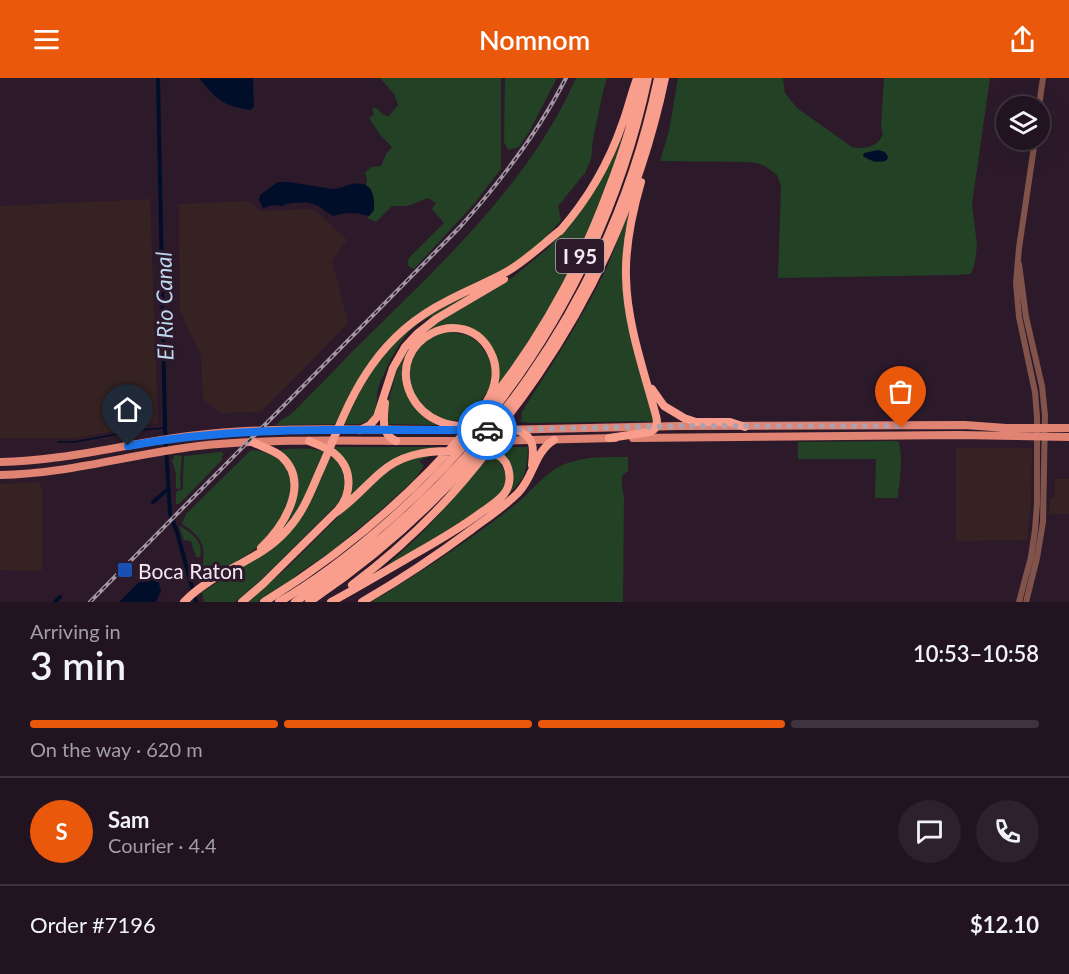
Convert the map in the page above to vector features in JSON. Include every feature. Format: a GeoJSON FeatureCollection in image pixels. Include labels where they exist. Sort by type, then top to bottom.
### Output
{"type":"FeatureCollection","features":[{"type":"Feature","properties":{"kind":"highway"},"geometry":{"type":"LineString","coordinates":[[360,430],[370,425],[377,417],[398,358],[417,334],[436,319],[515,272],[562,229],[584,202],[606,164],[639,78]]}},
{"type":"Feature","properties":{"kind":"highway","name":"I 95"},"geometry":{"type":"LineString","coordinates":[[481,416],[532,343],[580,257],[618,165],[630,125],[639,78]]}},
{"type":"Feature","properties":{"kind":"highway"},"geometry":{"type":"LineString","coordinates":[[264,602],[322,564],[368,528],[416,485],[512,386],[540,345],[587,259],[624,167],[648,78]]}},
{"type":"Feature","properties":{"kind":"highway"},"geometry":{"type":"LineString","coordinates":[[330,602],[375,568],[418,530],[452,494],[500,416],[552,343],[574,306],[614,223],[636,163],[658,78]]}},
{"type":"Feature","properties":{"kind":"highway","name":"I 95"},"geometry":{"type":"LineString","coordinates":[[309,602],[396,536],[467,467],[510,416],[556,348],[595,279],[626,208],[649,141],[665,78]]}},
{"type":"Feature","properties":{"kind":"highway"},"geometry":{"type":"LineString","coordinates":[[609,438],[650,432],[656,427],[657,418],[630,314],[626,263],[630,226],[649,141]]}},
{"type":"Feature","properties":{"kind":"highway"},"geometry":{"type":"LineString","coordinates":[[184,602],[201,587],[271,546],[293,523],[306,502],[357,389],[385,348],[407,327],[442,303],[516,266],[562,229]]}},
{"type":"Feature","properties":{"kind":"highway"},"geometry":{"type":"LineString","coordinates":[[279,602],[333,566],[420,493],[456,454],[481,416],[494,384],[494,358],[489,350],[477,337],[461,329],[444,329],[428,334],[414,348],[407,364],[407,382],[414,400],[426,414],[443,423],[490,430]]}},
{"type":"Feature","properties":{"kind":"highway"},"geometry":{"type":"LineString","coordinates":[[646,377],[661,403],[681,417],[696,422],[730,422],[746,426]]}},
{"type":"Feature","properties":{"kind":"highway"},"geometry":{"type":"LineString","coordinates":[[386,388],[385,430],[388,437],[396,441]]}},
{"type":"Feature","properties":{"kind":"highway"},"geometry":{"type":"LineString","coordinates":[[516,430],[531,440],[532,468]]}},
{"type":"Feature","properties":{"kind":"highway"},"geometry":{"type":"LineString","coordinates":[[362,602],[430,559],[519,492],[542,449],[554,440]]}},
{"type":"Feature","properties":{"kind":"highway"},"geometry":{"type":"LineString","coordinates":[[242,602],[340,508],[347,496],[349,485],[347,472],[341,460],[334,453],[309,441]]}},
{"type":"Feature","properties":{"kind":"highway"},"geometry":{"type":"LineString","coordinates":[[252,442],[275,452],[284,459],[292,471],[295,485],[292,500],[281,523],[273,536],[252,557]]}},
{"type":"Feature","properties":{"kind":"highway"},"geometry":{"type":"LineString","coordinates":[[330,602],[447,535],[490,506],[506,491],[509,471],[501,457],[490,451],[418,453],[386,468],[334,514]]}},
{"type":"Feature","properties":{"kind":"highway"},"geometry":{"type":"LineString","coordinates":[[295,602],[352,562],[476,454]]}},
{"type":"Feature","properties":{"kind":"main road"},"geometry":{"type":"LineString","coordinates":[[904,435],[915,429],[957,429],[965,425]]}},
{"type":"Feature","properties":{"kind":"main road"},"geometry":{"type":"LineString","coordinates":[[0,462],[57,459],[172,438],[263,431],[965,425],[1006,428],[1069,428]]}},
{"type":"Feature","properties":{"kind":"main road"},"geometry":{"type":"LineString","coordinates":[[741,436],[747,432],[786,432],[792,426]]}},
{"type":"Feature","properties":{"kind":"main road"},"geometry":{"type":"LineString","coordinates":[[815,436],[809,431],[844,430],[850,426]]}},
{"type":"Feature","properties":{"kind":"main road"},"geometry":{"type":"LineString","coordinates":[[854,436],[862,431],[898,431],[902,426]]}},
{"type":"Feature","properties":{"kind":"main road"},"geometry":{"type":"LineString","coordinates":[[172,450],[198,435]]}},
{"type":"Feature","properties":{"kind":"main road"},"geometry":{"type":"LineString","coordinates":[[0,475],[57,472],[156,452],[252,442],[904,435],[1069,437]]}},
{"type":"Feature","properties":{"kind":"street"},"geometry":{"type":"LineString","coordinates":[[1040,96],[1043,78]]}},
{"type":"Feature","properties":{"kind":"street"},"geometry":{"type":"LineString","coordinates":[[1019,602],[1031,557],[1035,530],[1044,406],[1042,386],[1026,317],[1018,257],[1034,150]]}},
{"type":"Feature","properties":{"kind":"street"},"geometry":{"type":"LineString","coordinates":[[1026,602],[1043,522],[1045,486],[1040,437]]}},
{"type":"Feature","properties":{"kind":"shaded area"},"geometry":{"type":"Polygon","coordinates":[[[150,199],[158,423],[77,438],[0,438],[0,206],[150,199]]]}},
{"type":"Feature","properties":{"kind":"shaded area"},"geometry":{"type":"Polygon","coordinates":[[[250,201],[260,211],[314,209],[347,240],[332,261],[348,323],[261,412],[220,413],[203,399],[201,356],[180,311],[179,204],[250,201]]]}},
{"type":"Feature","properties":{"kind":"shaded area"},"geometry":{"type":"Polygon","coordinates":[[[956,448],[1032,448],[1031,505],[1027,540],[956,541],[956,448]]]}},
{"type":"Feature","properties":{"kind":"shaded area"},"geometry":{"type":"Polygon","coordinates":[[[1055,479],[1069,479],[1069,514],[1049,514],[1050,498],[1055,497],[1055,479]]]}},
{"type":"Feature","properties":{"kind":"shaded area"},"geometry":{"type":"Polygon","coordinates":[[[37,482],[42,489],[42,569],[40,571],[0,570],[0,484],[37,482]]]}},
{"type":"Feature","properties":{"kind":"green space"},"geometry":{"type":"Polygon","coordinates":[[[380,78],[501,78],[501,169],[474,204],[414,269],[407,265],[409,258],[444,223],[432,209],[436,203],[428,198],[408,206],[392,206],[376,222],[367,218],[374,210],[371,189],[366,185],[365,173],[371,167],[381,166],[392,147],[369,118],[374,114],[372,108],[389,116],[398,105],[394,94],[380,78]]]}},
{"type":"Feature","properties":{"kind":"green space"},"geometry":{"type":"Polygon","coordinates":[[[505,78],[557,78],[519,147],[508,150],[504,142],[505,78]]]}},
{"type":"Feature","properties":{"kind":"green space"},"geometry":{"type":"Polygon","coordinates":[[[576,78],[607,78],[593,139],[591,159],[585,173],[558,206],[561,220],[543,241],[510,266],[419,314],[391,339],[356,384],[340,419],[347,419],[377,364],[402,335],[434,311],[469,292],[484,287],[424,320],[409,332],[393,355],[380,382],[375,410],[368,421],[359,424],[277,425],[298,408],[475,227],[532,156],[556,118],[576,78]]]}},
{"type":"Feature","properties":{"kind":"green space"},"geometry":{"type":"Polygon","coordinates":[[[678,78],[783,78],[785,93],[797,108],[852,147],[861,148],[874,145],[883,134],[881,126],[884,78],[990,78],[972,204],[977,245],[971,274],[778,278],[781,186],[777,175],[757,163],[660,161],[669,131],[678,78]]]}},
{"type":"Feature","properties":{"kind":"green space"},"geometry":{"type":"Polygon","coordinates":[[[620,139],[622,140],[587,238],[542,323],[498,389],[498,367],[474,332],[440,329],[420,336],[433,325],[513,277],[546,250],[564,231],[620,139]]]}},
{"type":"Feature","properties":{"kind":"green space"},"geometry":{"type":"Polygon","coordinates":[[[629,209],[631,209],[625,282],[655,421],[531,423],[516,421],[522,420],[521,413],[595,291],[611,258],[629,209]]]}},
{"type":"Feature","properties":{"kind":"green space"},"geometry":{"type":"Polygon","coordinates":[[[451,332],[467,335],[478,342],[489,358],[493,374],[489,390],[470,415],[463,417],[464,421],[441,420],[420,405],[412,391],[409,371],[416,348],[436,334],[451,332]]]}},
{"type":"Feature","properties":{"kind":"green space"},"geometry":{"type":"Polygon","coordinates":[[[418,338],[413,344],[405,387],[439,425],[388,424],[389,399],[396,373],[406,352],[418,338]]]}},
{"type":"Feature","properties":{"kind":"green space"},"geometry":{"type":"Polygon","coordinates":[[[898,441],[901,461],[898,498],[875,498],[876,459],[798,459],[798,442],[898,441]]]}},
{"type":"Feature","properties":{"kind":"green space"},"geometry":{"type":"Polygon","coordinates":[[[330,447],[435,447],[435,449],[412,452],[350,499],[352,484],[330,447]]]}},
{"type":"Feature","properties":{"kind":"green space"},"geometry":{"type":"Polygon","coordinates":[[[528,447],[524,473],[509,494],[512,477],[492,449],[528,447]]]}},
{"type":"Feature","properties":{"kind":"green space"},"geometry":{"type":"Polygon","coordinates":[[[251,450],[274,456],[288,472],[291,493],[288,504],[283,515],[262,543],[232,565],[199,583],[204,556],[201,542],[191,530],[182,524],[186,514],[251,450]]]}},
{"type":"Feature","properties":{"kind":"green space"},"geometry":{"type":"Polygon","coordinates":[[[278,450],[316,450],[334,459],[341,467],[345,477],[340,501],[262,579],[235,602],[204,602],[202,592],[268,551],[296,514],[270,543],[297,485],[278,450]]]}},
{"type":"Feature","properties":{"kind":"green space"},"geometry":{"type":"Polygon","coordinates":[[[221,452],[224,454],[221,457],[223,459],[179,504],[176,504],[176,492],[183,489],[184,456],[221,452]]]}},
{"type":"Feature","properties":{"kind":"green space"},"geometry":{"type":"Polygon","coordinates":[[[178,455],[182,456],[181,487],[179,489],[176,488],[176,474],[172,460],[178,455]]]}},
{"type":"Feature","properties":{"kind":"green space"},"geometry":{"type":"Polygon","coordinates":[[[430,456],[419,461],[424,466],[414,480],[329,553],[299,573],[290,582],[257,602],[247,602],[287,568],[377,478],[392,467],[411,458],[430,456]]]}},
{"type":"Feature","properties":{"kind":"green space"},"geometry":{"type":"Polygon","coordinates":[[[488,456],[498,460],[507,475],[503,492],[477,512],[382,570],[424,531],[488,456]]]}},
{"type":"Feature","properties":{"kind":"green space"},"geometry":{"type":"Polygon","coordinates":[[[628,457],[628,471],[622,476],[624,498],[623,602],[371,602],[481,530],[516,504],[558,467],[588,458],[628,457]]]}},
{"type":"Feature","properties":{"kind":"green space"},"geometry":{"type":"Polygon","coordinates":[[[179,526],[192,534],[198,542],[200,557],[196,557],[191,541],[184,540],[179,526]]]}},
{"type":"Feature","properties":{"kind":"water"},"geometry":{"type":"Polygon","coordinates":[[[199,78],[253,78],[254,107],[250,110],[226,104],[215,96],[199,78]]]}},
{"type":"Feature","properties":{"kind":"water"},"geometry":{"type":"Polygon","coordinates":[[[878,150],[885,152],[887,160],[875,161],[863,156],[864,153],[878,150]]]}},
{"type":"Feature","properties":{"kind":"water"},"geometry":{"type":"Polygon","coordinates":[[[278,182],[333,189],[353,184],[364,185],[373,194],[374,210],[369,216],[351,213],[333,216],[309,203],[273,205],[263,208],[259,200],[260,195],[278,182]]]}},
{"type":"Feature","properties":{"kind":"water"},"geometry":{"type":"Polygon","coordinates":[[[150,575],[159,583],[161,591],[156,602],[119,602],[144,577],[150,575]]]}},
{"type":"Feature","properties":{"kind":"waterway","name":"El Rio Canal"},"geometry":{"type":"LineString","coordinates":[[158,78],[165,428],[170,514],[196,602]]}},
{"type":"Feature","properties":{"kind":"waterway"},"geometry":{"type":"LineString","coordinates":[[58,442],[74,442],[140,430],[165,428]]}},
{"type":"Feature","properties":{"kind":"waterway"},"geometry":{"type":"LineString","coordinates":[[153,502],[168,489]]}},
{"type":"Feature","properties":{"kind":"waterway"},"geometry":{"type":"LineString","coordinates":[[55,602],[60,597]]}},
{"type":"Feature","properties":{"kind":"railway"},"geometry":{"type":"LineString","coordinates":[[90,602],[460,227],[518,156],[566,78]]}},
{"type":"Feature","properties":{"kind":"way so far"},"geometry":{"type":"LineString","coordinates":[[487,430],[679,426],[902,426],[901,428]]}},
{"type":"Feature","properties":{"kind":"place","name":"Boca Raton"},"geometry":{"type":"Point","coordinates":[125,570]}},
{"type":"Feature","properties":{"kind":"route"},"geometry":{"type":"LineString","coordinates":[[128,446],[231,432],[487,430]]}}]}
